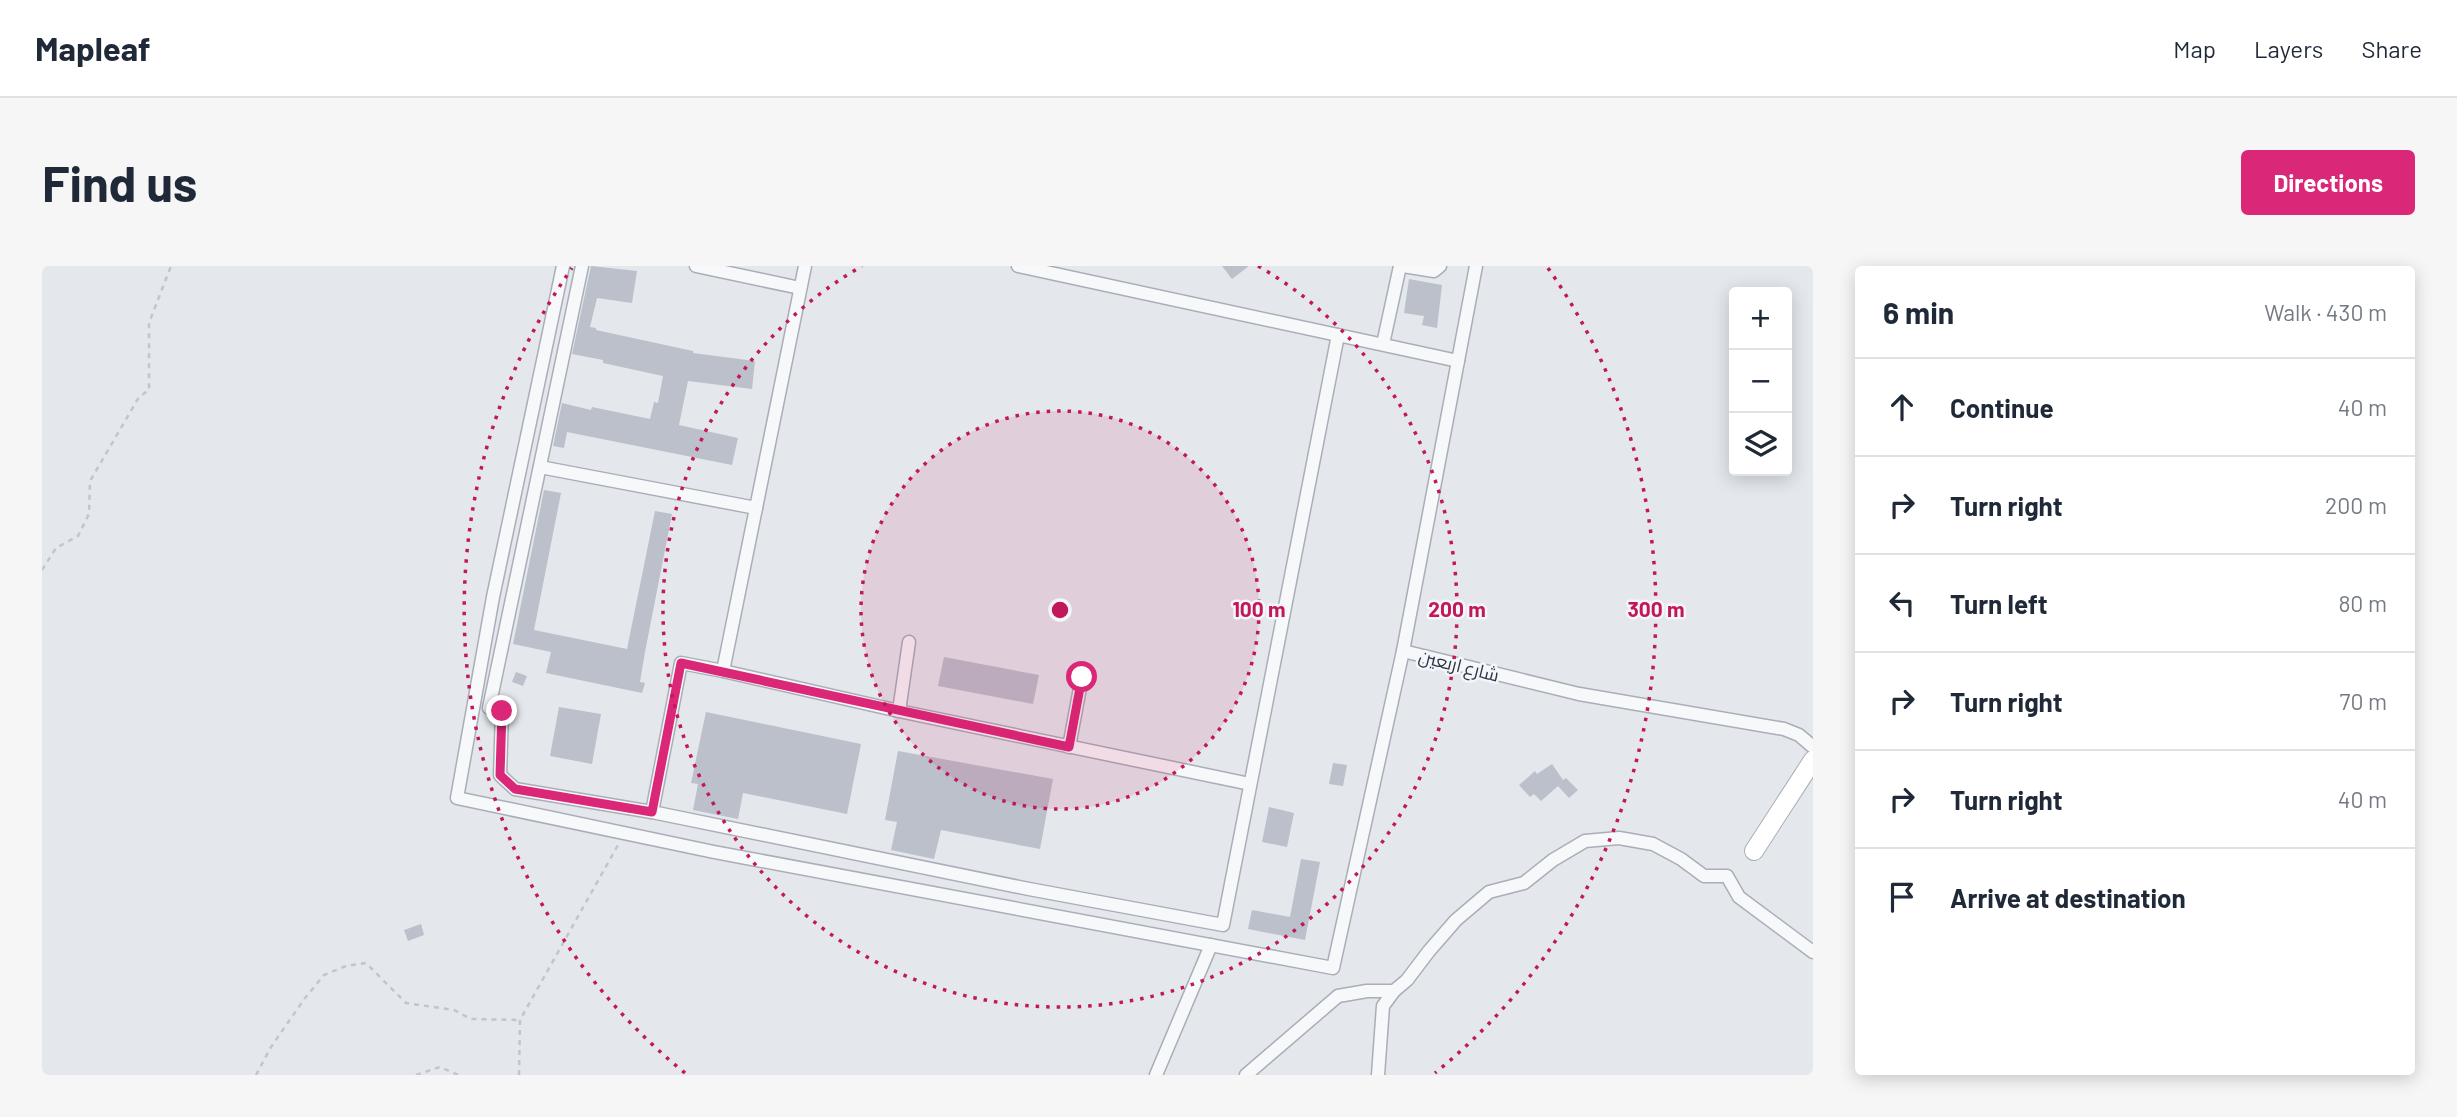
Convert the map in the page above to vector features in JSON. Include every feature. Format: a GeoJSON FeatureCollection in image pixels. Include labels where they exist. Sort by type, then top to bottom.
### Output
{"type":"FeatureCollection","features":[{"type":"Feature","properties":{"kind":"main road"},"geometry":{"type":"LineString","coordinates":[[1754,851],[1813,760]]}},
{"type":"Feature","properties":{"kind":"street"},"geometry":{"type":"LineString","coordinates":[[563,266],[493,597],[457,798],[625,833],[1333,968],[1403,651]]}},
{"type":"Feature","properties":{"kind":"street"},"geometry":{"type":"LineString","coordinates":[[582,266],[489,708],[502,711],[500,775],[515,789],[652,812],[1029,889],[1223,925],[1338,335]]}},
{"type":"Feature","properties":{"kind":"street"},"geometry":{"type":"LineString","coordinates":[[696,266],[800,288]]}},
{"type":"Feature","properties":{"kind":"street"},"geometry":{"type":"LineString","coordinates":[[723,671],[804,266]]}},
{"type":"Feature","properties":{"kind":"street"},"geometry":{"type":"LineString","coordinates":[[1018,266],[1083,273],[1338,335],[1458,360]]}},
{"type":"Feature","properties":{"kind":"street"},"geometry":{"type":"LineString","coordinates":[[1383,344],[1401,266],[1434,271],[1440,266]]}},
{"type":"Feature","properties":{"kind":"street","name":"شارع اربعين"},"geometry":{"type":"LineString","coordinates":[[1476,266],[1403,651],[1579,694],[1784,729],[1799,735],[1813,747]]}},
{"type":"Feature","properties":{"kind":"street"},"geometry":{"type":"LineString","coordinates":[[540,467],[756,508]]}},
{"type":"Feature","properties":{"kind":"street"},"geometry":{"type":"LineString","coordinates":[[899,711],[909,642]]}},
{"type":"Feature","properties":{"kind":"street"},"geometry":{"type":"LineString","coordinates":[[652,812],[681,663],[1250,785]]}},
{"type":"Feature","properties":{"kind":"street"},"geometry":{"type":"LineString","coordinates":[[1069,747],[1082,677]]}},
{"type":"Feature","properties":{"kind":"street"},"geometry":{"type":"LineString","coordinates":[[1378,1075],[1384,1006],[1456,920],[1489,892],[1524,883],[1553,860],[1585,841],[1619,838],[1653,844],[1681,859],[1704,876],[1727,876],[1739,897],[1813,952]]}},
{"type":"Feature","properties":{"kind":"street"},"geometry":{"type":"LineString","coordinates":[[1156,1075],[1211,945]]}},
{"type":"Feature","properties":{"kind":"street"},"geometry":{"type":"LineString","coordinates":[[1246,1075],[1338,996],[1367,991],[1394,991]]}},
{"type":"Feature","properties":{"kind":"path"},"geometry":{"type":"LineString","coordinates":[[42,570],[56,548],[78,536],[89,514],[90,481],[139,397],[149,390],[149,323],[170,266]]}},
{"type":"Feature","properties":{"kind":"path"},"geometry":{"type":"LineString","coordinates":[[519,1075],[520,1020],[625,833]]}},
{"type":"Feature","properties":{"kind":"path"},"geometry":{"type":"LineString","coordinates":[[256,1075],[271,1047],[305,998],[324,975],[346,966],[366,963],[406,1003],[454,1010],[471,1019],[520,1020]]}},
{"type":"Feature","properties":{"kind":"path"},"geometry":{"type":"LineString","coordinates":[[416,1075],[440,1067],[458,1075]]}},
{"type":"Feature","properties":{"kind":"building"},"geometry":{"type":"Polygon","coordinates":[[[591,266],[637,271],[632,303],[597,298],[590,327],[693,353],[755,361],[752,389],[688,381],[679,425],[738,438],[732,465],[567,432],[564,448],[553,446],[562,403],[650,419],[654,402],[658,403],[663,376],[572,354],[591,266]]]}},
{"type":"Feature","properties":{"kind":"building"},"geometry":{"type":"Polygon","coordinates":[[[1222,266],[1249,266],[1232,279],[1222,266]]]}},
{"type":"Feature","properties":{"kind":"building"},"geometry":{"type":"Polygon","coordinates":[[[1409,279],[1442,285],[1437,328],[1422,325],[1424,316],[1404,313],[1409,279]]]}},
{"type":"Feature","properties":{"kind":"building"},"geometry":{"type":"Polygon","coordinates":[[[544,490],[561,493],[534,630],[627,649],[655,511],[672,514],[645,652],[640,682],[645,683],[642,693],[546,673],[551,652],[513,644],[544,490]]]}},
{"type":"Feature","properties":{"kind":"building"},"geometry":{"type":"Polygon","coordinates":[[[944,657],[1039,675],[1033,704],[938,686],[944,657]]]}},
{"type":"Feature","properties":{"kind":"building"},"geometry":{"type":"Polygon","coordinates":[[[516,672],[527,676],[523,686],[512,682],[516,672]]]}},
{"type":"Feature","properties":{"kind":"building"},"geometry":{"type":"Polygon","coordinates":[[[559,707],[601,714],[592,764],[550,756],[559,707]]]}},
{"type":"Feature","properties":{"kind":"building"},"geometry":{"type":"Polygon","coordinates":[[[706,712],[861,744],[847,814],[743,793],[738,819],[693,810],[698,784],[691,783],[706,712]]]}},
{"type":"Feature","properties":{"kind":"building"},"geometry":{"type":"Polygon","coordinates":[[[898,751],[1053,779],[1040,849],[941,830],[934,859],[891,850],[897,822],[885,820],[898,751]]]}},
{"type":"Feature","properties":{"kind":"building"},"geometry":{"type":"Polygon","coordinates":[[[1333,763],[1347,765],[1343,786],[1329,784],[1333,763]]]}},
{"type":"Feature","properties":{"kind":"building"},"geometry":{"type":"Polygon","coordinates":[[[1552,764],[1563,780],[1566,778],[1578,790],[1569,798],[1558,786],[1541,801],[1534,794],[1530,797],[1519,785],[1535,771],[1537,774],[1552,764]]]}},
{"type":"Feature","properties":{"kind":"building"},"geometry":{"type":"Polygon","coordinates":[[[1269,807],[1294,813],[1287,847],[1262,842],[1269,807]]]}},
{"type":"Feature","properties":{"kind":"building"},"geometry":{"type":"Polygon","coordinates":[[[1301,859],[1320,862],[1305,940],[1248,929],[1252,910],[1290,917],[1301,859]]]}},
{"type":"Feature","properties":{"kind":"building"},"geometry":{"type":"Polygon","coordinates":[[[421,924],[424,935],[408,941],[404,930],[421,924]]]}},
{"type":"Feature","properties":{"kind":"route"},"geometry":{"type":"LineString","coordinates":[[502,711],[500,775],[515,789],[652,812],[681,663],[1069,747],[1082,677]]}}]}
